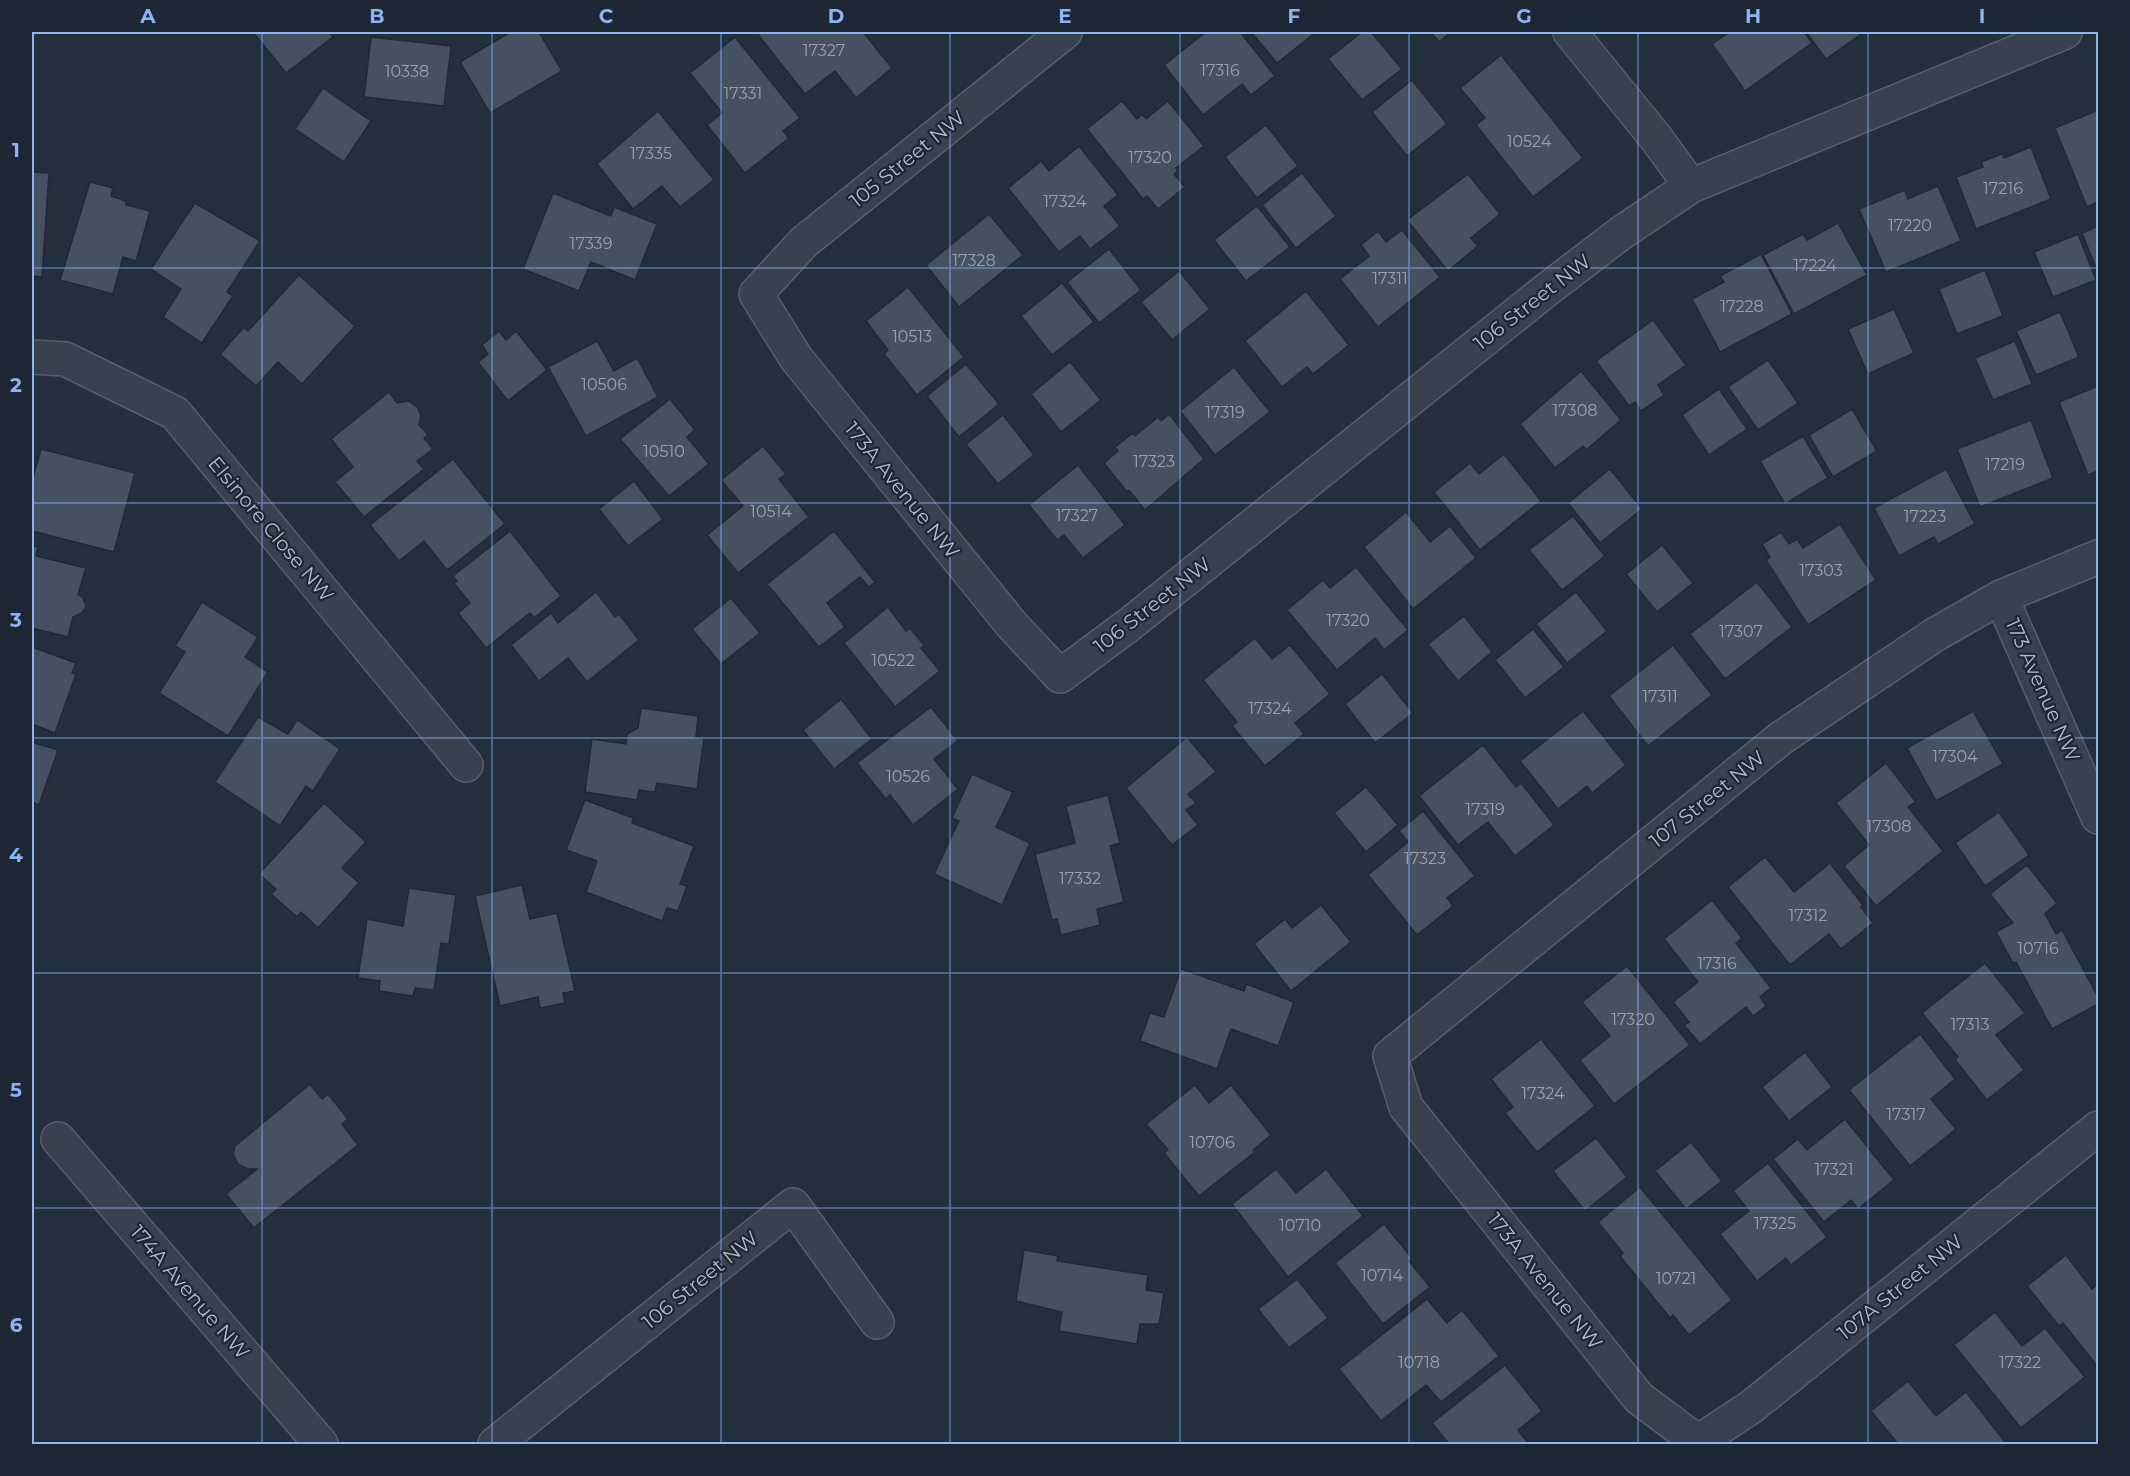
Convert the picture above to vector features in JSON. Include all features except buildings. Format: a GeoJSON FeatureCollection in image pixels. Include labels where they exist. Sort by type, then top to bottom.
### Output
{"type":"FeatureCollection","features":[{"type":"Feature","properties":{"kind":"street","name":"105 Street NW"},"geometry":{"type":"LineString","coordinates":[[756,294],[804,242],[1065,32]]}},
{"type":"Feature","properties":{"kind":"street"},"geometry":{"type":"LineString","coordinates":[[1570,32],[1656,138],[1691,186]]}},
{"type":"Feature","properties":{"kind":"street","name":"106 Street NW"},"geometry":{"type":"LineString","coordinates":[[1060,676],[1130,624],[1545,291],[1621,233],[1691,186],[2065,32]]}},
{"type":"Feature","properties":{"kind":"street","name":"173A Avenue NW"},"geometry":{"type":"LineString","coordinates":[[756,294],[796,358],[1012,625],[1060,676]]}},
{"type":"Feature","properties":{"kind":"street","name":"Elsinore Close NW"},"geometry":{"type":"LineString","coordinates":[[32,357],[65,359],[175,413],[466,765]]}},
{"type":"Feature","properties":{"kind":"street","name":"107 Street NW"},"geometry":{"type":"LineString","coordinates":[[1406,1107],[1390,1056],[1781,738],[1936,634],[2001,597],[2098,557]]}},
{"type":"Feature","properties":{"kind":"street","name":"173 Avenue NW"},"geometry":{"type":"LineString","coordinates":[[2001,597],[2098,817]]}},
{"type":"Feature","properties":{"kind":"street","name":"173A Avenue NW"},"geometry":{"type":"LineString","coordinates":[[1406,1107],[1639,1398],[1698,1442]]}},
{"type":"Feature","properties":{"kind":"street","name":"107A Street NW"},"geometry":{"type":"LineString","coordinates":[[1698,1442],[1751,1407],[2098,1128]]}},
{"type":"Feature","properties":{"kind":"street","name":"174A Avenue NW"},"geometry":{"type":"LineString","coordinates":[[58,1139],[321,1444]]}},
{"type":"Feature","properties":{"kind":"street","name":"106 Street NW"},"geometry":{"type":"LineString","coordinates":[[495,1444],[793,1205],[877,1322]]}}]}
